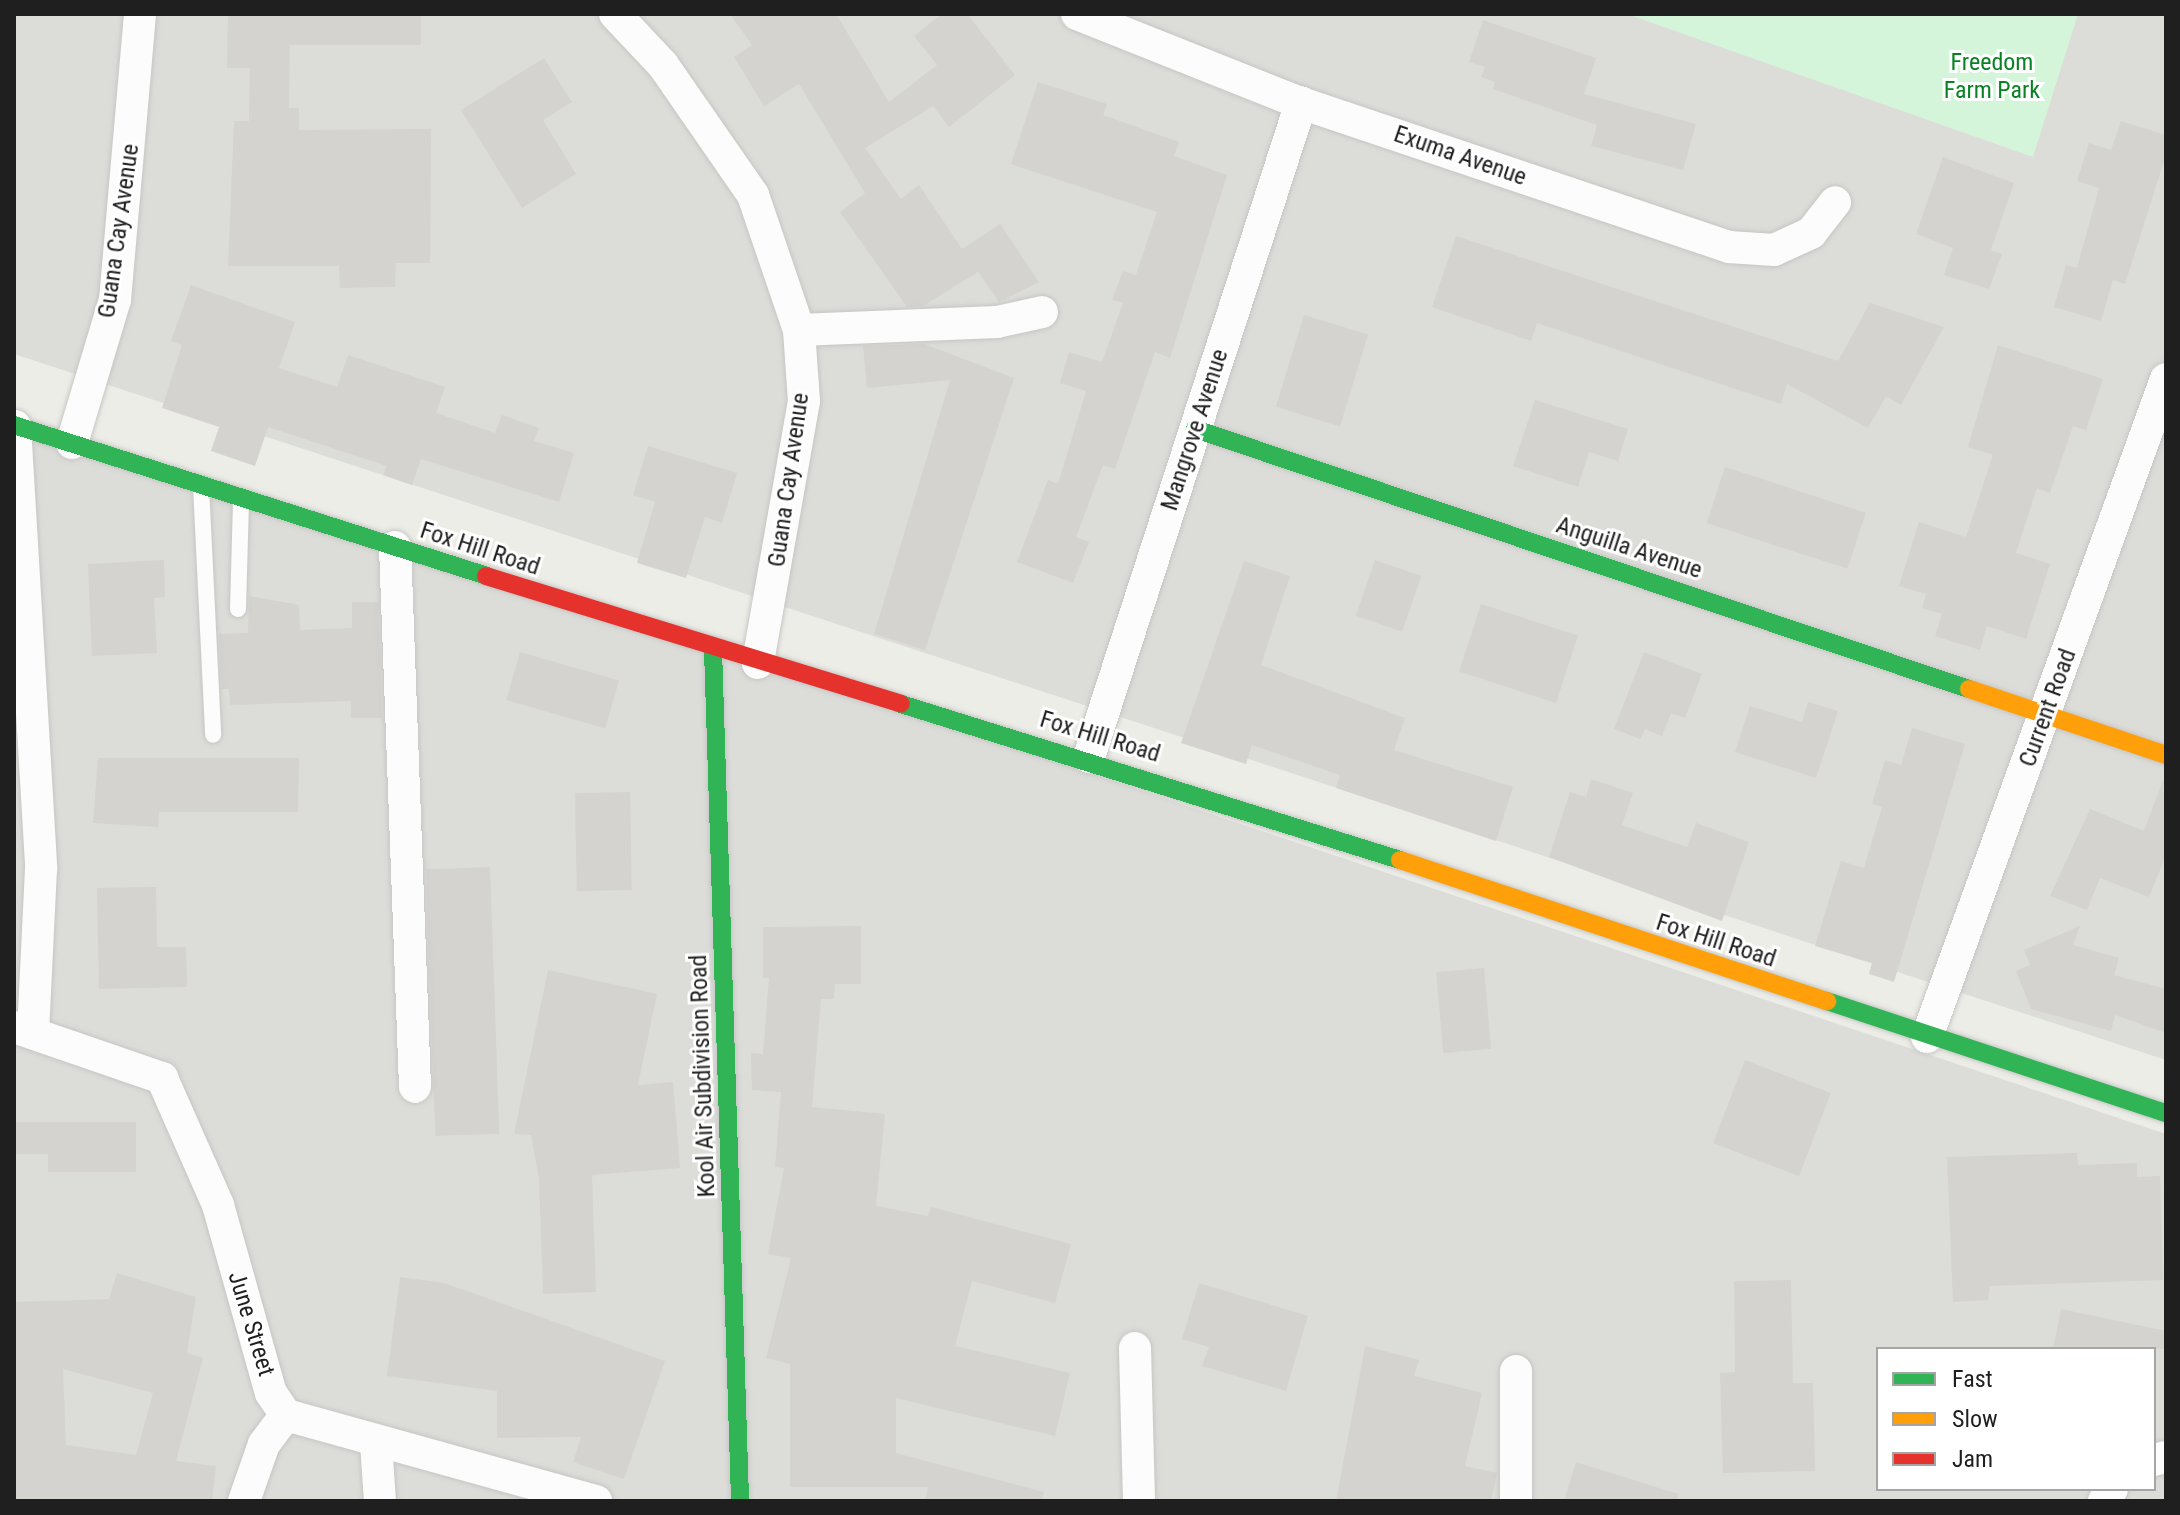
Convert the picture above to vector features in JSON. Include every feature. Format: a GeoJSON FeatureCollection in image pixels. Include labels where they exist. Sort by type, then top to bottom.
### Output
{"type":"FeatureCollection","features":[{"type":"Feature","properties":{"kind":"main road","name":"Fox Hill Road"},"geometry":{"type":"LineString","coordinates":[[15,425],[758,663],[1089,757],[1927,1037],[2166,1113]]}},
{"type":"Feature","properties":{"kind":"main road","name":"Anguilla Avenue"},"geometry":{"type":"LineString","coordinates":[[1195,429],[2047,712],[2166,755]]}},
{"type":"Feature","properties":{"kind":"main road","name":"Kool Air Subdivision Road"},"geometry":{"type":"LineString","coordinates":[[713,649],[740,1501]]}},
{"type":"Feature","properties":{"kind":"street","name":"Guana Cay Avenue"},"geometry":{"type":"LineString","coordinates":[[72,443],[115,300],[140,14]]}},
{"type":"Feature","properties":{"kind":"street","name":"Guana Cay Avenue"},"geometry":{"type":"LineString","coordinates":[[615,14],[663,65],[753,195],[799,330],[804,401],[758,663]]}},
{"type":"Feature","properties":{"kind":"street","name":"Exuma Avenue"},"geometry":{"type":"LineString","coordinates":[[1077,14],[1301,103],[1729,247],[1774,250],[1811,233],[1835,202]]}},
{"type":"Feature","properties":{"kind":"street","name":"Mangrove Avenue"},"geometry":{"type":"LineString","coordinates":[[1089,757],[1301,103]]}},
{"type":"Feature","properties":{"kind":"street"},"geometry":{"type":"LineString","coordinates":[[799,330],[997,322],[1042,312]]}},
{"type":"Feature","properties":{"kind":"street","name":"Current Road"},"geometry":{"type":"LineString","coordinates":[[1927,1037],[2165,388]]}},
{"type":"Feature","properties":{"kind":"street"},"geometry":{"type":"LineString","coordinates":[[15,425],[17,501],[41,869],[24,1030]]}},
{"type":"Feature","properties":{"kind":"street"},"geometry":{"type":"LineString","coordinates":[[395,547],[415,1087]]}},
{"type":"Feature","properties":{"kind":"street","name":"June Street"},"geometry":{"type":"LineString","coordinates":[[24,1030],[162,1078],[218,1205],[271,1393],[286,1415]]}},
{"type":"Feature","properties":{"kind":"street"},"geometry":{"type":"LineString","coordinates":[[1135,1348],[1139,1501]]}},
{"type":"Feature","properties":{"kind":"street"},"geometry":{"type":"LineString","coordinates":[[1516,1371],[1516,1501]]}},
{"type":"Feature","properties":{"kind":"street"},"geometry":{"type":"LineString","coordinates":[[244,1501],[264,1444],[286,1415],[376,1443],[596,1501]]}},
{"type":"Feature","properties":{"kind":"street"},"geometry":{"type":"LineString","coordinates":[[376,1443],[380,1501]]}},
{"type":"Feature","properties":{"kind":"lane"},"geometry":{"type":"LineString","coordinates":[[201,485],[213,735]]}},
{"type":"Feature","properties":{"kind":"lane"},"geometry":{"type":"LineString","coordinates":[[238,609],[235,521],[242,498]]}},
{"type":"Feature","properties":{"kind":"shaded area"},"geometry":{"type":"Polygon","coordinates":[[[14,14],[2166,14],[2166,1060],[14,354],[14,14]]]}},
{"type":"Feature","properties":{"kind":"shaded area"},"geometry":{"type":"Polygon","coordinates":[[[14,429],[683,637],[2166,1134],[2166,1501],[14,1501],[14,429]]]}},
{"type":"Feature","properties":{"kind":"green space","name":"Freedom Farm Park"},"geometry":{"type":"Polygon","coordinates":[[[1627,14],[2078,14],[2033,157],[1627,14]]]}},
{"type":"Feature","properties":{"kind":"building"},"geometry":{"type":"Polygon","coordinates":[[[228,14],[421,14],[421,45],[290,45],[289,108],[299,108],[299,130],[431,129],[430,263],[396,263],[395,287],[340,288],[339,266],[228,266],[234,121],[249,121],[250,68],[227,68],[228,14]]]}},
{"type":"Feature","properties":{"kind":"building"},"geometry":{"type":"Polygon","coordinates":[[[730,14],[836,14],[889,102],[937,65],[914,36],[942,14],[967,14],[1015,75],[949,127],[933,106],[865,148],[901,199],[919,185],[962,249],[1000,224],[1039,282],[999,302],[978,272],[923,306],[907,307],[840,212],[865,193],[799,84],[764,106],[734,57],[752,45],[730,14]]]}},
{"type":"Feature","properties":{"kind":"building"},"geometry":{"type":"Polygon","coordinates":[[[1483,20],[1596,58],[1584,94],[1696,124],[1683,170],[1591,146],[1597,125],[1493,89],[1495,82],[1481,77],[1485,67],[1469,62],[1483,20]]]}},
{"type":"Feature","properties":{"kind":"building"},"geometry":{"type":"Polygon","coordinates":[[[544,58],[572,102],[543,120],[576,174],[522,208],[461,110],[544,58]]]}},
{"type":"Feature","properties":{"kind":"building"},"geometry":{"type":"Polygon","coordinates":[[[1038,82],[1107,104],[1103,115],[1179,142],[1174,156],[1227,175],[1170,358],[1155,352],[1115,469],[1103,465],[1076,537],[1089,542],[1073,583],[1017,562],[1048,480],[1058,484],[1086,391],[1060,383],[1069,352],[1102,362],[1123,303],[1112,300],[1123,271],[1136,275],[1157,212],[1011,164],[1038,82]]]}},
{"type":"Feature","properties":{"kind":"building"},"geometry":{"type":"Polygon","coordinates":[[[2121,121],[2166,135],[2166,155],[2125,284],[2113,280],[2101,321],[2054,307],[2066,265],[2077,268],[2099,188],[2077,181],[2089,143],[2111,150],[2121,121]]]}},
{"type":"Feature","properties":{"kind":"building"},"geometry":{"type":"Polygon","coordinates":[[[1943,157],[2014,183],[1991,250],[2002,254],[1989,289],[1944,275],[1953,248],[1916,234],[1943,157]]]}},
{"type":"Feature","properties":{"kind":"building"},"geometry":{"type":"Polygon","coordinates":[[[1456,236],[1838,361],[1870,303],[1944,327],[1901,405],[1886,396],[1868,428],[1787,384],[1781,404],[1537,323],[1531,341],[1432,307],[1456,236]]]}},
{"type":"Feature","properties":{"kind":"building"},"geometry":{"type":"Polygon","coordinates":[[[191,285],[295,322],[279,368],[337,387],[348,355],[445,387],[436,413],[495,433],[502,415],[539,428],[534,441],[574,453],[559,502],[421,459],[412,485],[383,475],[387,466],[268,427],[255,466],[211,451],[219,427],[162,408],[182,345],[171,341],[191,285]]]}},
{"type":"Feature","properties":{"kind":"building"},"geometry":{"type":"Polygon","coordinates":[[[1304,315],[1368,335],[1340,426],[1276,407],[1304,315]]]}},
{"type":"Feature","properties":{"kind":"building"},"geometry":{"type":"Polygon","coordinates":[[[924,344],[1014,378],[925,650],[874,634],[950,380],[867,388],[863,346],[924,344]]]}},
{"type":"Feature","properties":{"kind":"building"},"geometry":{"type":"Polygon","coordinates":[[[1998,345],[2103,379],[2086,430],[2073,426],[2050,493],[2037,488],[2016,553],[2050,564],[2026,639],[1987,626],[1980,650],[1935,636],[1942,614],[1922,608],[1926,594],[1899,586],[1919,522],[1966,537],[1993,455],[1968,447],[1998,345]]]}},
{"type":"Feature","properties":{"kind":"building"},"geometry":{"type":"Polygon","coordinates":[[[1535,400],[1628,429],[1618,461],[1589,452],[1578,487],[1513,466],[1535,400]]]}},
{"type":"Feature","properties":{"kind":"building"},"geometry":{"type":"Polygon","coordinates":[[[648,446],[737,473],[722,523],[705,517],[686,578],[637,563],[655,502],[633,495],[648,446]]]}},
{"type":"Feature","properties":{"kind":"building"},"geometry":{"type":"Polygon","coordinates":[[[1725,467],[1866,513],[1848,569],[1707,523],[1725,467]]]}},
{"type":"Feature","properties":{"kind":"building"},"geometry":{"type":"Polygon","coordinates":[[[164,560],[165,597],[154,598],[157,653],[92,656],[88,564],[164,560]]]}},
{"type":"Feature","properties":{"kind":"building"},"geometry":{"type":"Polygon","coordinates":[[[1375,560],[1421,576],[1402,632],[1356,616],[1375,560]]]}},
{"type":"Feature","properties":{"kind":"building"},"geometry":{"type":"Polygon","coordinates":[[[1244,561],[1290,576],[1261,665],[1405,718],[1394,750],[1513,787],[1496,841],[1336,788],[1340,775],[1252,745],[1246,764],[1181,743],[1244,561]]]}},
{"type":"Feature","properties":{"kind":"building"},"geometry":{"type":"Polygon","coordinates":[[[249,596],[299,605],[300,630],[352,628],[352,602],[378,602],[382,718],[351,718],[351,701],[230,705],[229,689],[222,689],[219,634],[248,633],[249,596]]]}},
{"type":"Feature","properties":{"kind":"building"},"geometry":{"type":"Polygon","coordinates":[[[1481,604],[1578,636],[1556,703],[1459,672],[1481,604]]]}},
{"type":"Feature","properties":{"kind":"building"},"geometry":{"type":"Polygon","coordinates":[[[520,652],[619,680],[605,728],[506,700],[520,652]]]}},
{"type":"Feature","properties":{"kind":"building"},"geometry":{"type":"Polygon","coordinates":[[[1644,652],[1702,674],[1685,718],[1671,713],[1662,736],[1645,729],[1640,739],[1614,729],[1644,652]]]}},
{"type":"Feature","properties":{"kind":"building"},"geometry":{"type":"Polygon","coordinates":[[[1808,702],[1838,711],[1816,778],[1735,752],[1750,706],[1802,722],[1808,702]]]}},
{"type":"Feature","properties":{"kind":"building"},"geometry":{"type":"Polygon","coordinates":[[[1912,728],[1965,744],[1894,982],[1869,974],[1872,963],[1815,946],[1841,861],[1864,868],[1882,807],[1872,804],[1885,760],[1901,765],[1912,728]]]}},
{"type":"Feature","properties":{"kind":"building"},"geometry":{"type":"Polygon","coordinates":[[[98,758],[299,758],[298,812],[159,812],[158,827],[93,823],[98,758]]]}},
{"type":"Feature","properties":{"kind":"building"},"geometry":{"type":"Polygon","coordinates":[[[1591,779],[1633,793],[1622,825],[1687,847],[1696,823],[1749,842],[1722,921],[1549,857],[1570,792],[1586,797],[1591,779]]]}},
{"type":"Feature","properties":{"kind":"building"},"geometry":{"type":"Polygon","coordinates":[[[2163,780],[2166,855],[2149,897],[2100,878],[2087,910],[2050,896],[2090,809],[2144,831],[2163,780]]]}},
{"type":"Feature","properties":{"kind":"building"},"geometry":{"type":"Polygon","coordinates":[[[630,792],[632,890],[577,891],[575,793],[630,792]]]}},
{"type":"Feature","properties":{"kind":"building"},"geometry":{"type":"Polygon","coordinates":[[[490,867],[499,1134],[435,1136],[426,869],[490,867]]]}},
{"type":"Feature","properties":{"kind":"building"},"geometry":{"type":"Polygon","coordinates":[[[156,887],[157,947],[186,947],[187,987],[99,989],[97,888],[156,887]]]}},
{"type":"Feature","properties":{"kind":"building"},"geometry":{"type":"Polygon","coordinates":[[[861,926],[861,984],[835,984],[834,999],[821,999],[812,1107],[885,1114],[876,1206],[928,1216],[931,1207],[1071,1244],[1055,1303],[972,1281],[955,1346],[1070,1373],[1055,1436],[896,1398],[896,1453],[1044,1492],[1042,1501],[925,1501],[928,1487],[790,1487],[790,1364],[766,1358],[791,1258],[768,1254],[784,1168],[775,1167],[781,1092],[752,1090],[751,1053],[763,1054],[769,978],[763,978],[763,927],[861,926]]]}},
{"type":"Feature","properties":{"kind":"building"},"geometry":{"type":"Polygon","coordinates":[[[2080,926],[2073,945],[2119,958],[2114,975],[2166,989],[2166,1033],[2115,1015],[2111,1031],[2031,1009],[2016,971],[2030,965],[2024,950],[2080,926]]]}},
{"type":"Feature","properties":{"kind":"building"},"geometry":{"type":"Polygon","coordinates":[[[1484,968],[1491,1049],[1443,1053],[1436,972],[1484,968]]]}},
{"type":"Feature","properties":{"kind":"building"},"geometry":{"type":"Polygon","coordinates":[[[548,970],[657,994],[638,1085],[673,1082],[680,1168],[592,1175],[596,1292],[543,1294],[539,1179],[531,1135],[514,1134],[548,970]]]}},
{"type":"Feature","properties":{"kind":"building"},"geometry":{"type":"Polygon","coordinates":[[[1745,1060],[1831,1093],[1799,1176],[1713,1143],[1745,1060]]]}},
{"type":"Feature","properties":{"kind":"building"},"geometry":{"type":"Polygon","coordinates":[[[14,1122],[136,1122],[136,1172],[48,1172],[48,1154],[14,1154],[14,1122]]]}},
{"type":"Feature","properties":{"kind":"building"},"geometry":{"type":"Polygon","coordinates":[[[2077,1153],[2078,1165],[2137,1163],[2137,1177],[2160,1176],[2163,1280],[1990,1286],[1988,1300],[1953,1302],[1947,1157],[2077,1153]]]}},
{"type":"Feature","properties":{"kind":"building"},"geometry":{"type":"Polygon","coordinates":[[[117,1273],[196,1297],[187,1353],[203,1358],[176,1461],[216,1466],[212,1501],[14,1499],[14,1302],[109,1299],[117,1273]],[[63,1369],[66,1445],[136,1455],[153,1393],[63,1369]]]}},
{"type":"Feature","properties":{"kind":"building"},"geometry":{"type":"Polygon","coordinates":[[[400,1277],[444,1283],[665,1361],[624,1479],[573,1462],[581,1437],[497,1438],[497,1391],[387,1376],[400,1277]]]}},
{"type":"Feature","properties":{"kind":"building"},"geometry":{"type":"Polygon","coordinates":[[[1791,1280],[1793,1383],[1813,1383],[1815,1471],[1723,1473],[1720,1373],[1735,1372],[1734,1281],[1791,1280]]]}},
{"type":"Feature","properties":{"kind":"building"},"geometry":{"type":"Polygon","coordinates":[[[1199,1283],[1308,1316],[1286,1391],[1202,1366],[1209,1347],[1182,1339],[1199,1283]]]}},
{"type":"Feature","properties":{"kind":"building"},"geometry":{"type":"Polygon","coordinates":[[[2061,1309],[2166,1331],[2166,1349],[2053,1347],[2061,1309]]]}},
{"type":"Feature","properties":{"kind":"building"},"geometry":{"type":"Polygon","coordinates":[[[1365,1346],[1419,1360],[1414,1376],[1482,1393],[1465,1466],[1497,1473],[1491,1501],[1336,1501],[1365,1346]]]}},
{"type":"Feature","properties":{"kind":"building"},"geometry":{"type":"Polygon","coordinates":[[[1576,1462],[1678,1494],[1677,1501],[1564,1501],[1576,1462]]]}},
{"type":"Feature","properties":{"kind":"traffic: fast"},"geometry":{"type":"LineString","coordinates":[[14,425],[486,576]]}},
{"type":"Feature","properties":{"kind":"traffic: fast"},"geometry":{"type":"LineString","coordinates":[[1195,429],[1969,689]]}},
{"type":"Feature","properties":{"kind":"traffic: fast"},"geometry":{"type":"LineString","coordinates":[[713,649],[740,1501]]}},
{"type":"Feature","properties":{"kind":"traffic: fast"},"geometry":{"type":"LineString","coordinates":[[901,704],[1400,860]]}},
{"type":"Feature","properties":{"kind":"traffic: fast"},"geometry":{"type":"LineString","coordinates":[[1827,1001],[2166,1113]]}},
{"type":"Feature","properties":{"kind":"traffic: slow"},"geometry":{"type":"LineString","coordinates":[[1969,689],[2166,755]]}},
{"type":"Feature","properties":{"kind":"traffic: slow"},"geometry":{"type":"LineString","coordinates":[[1400,860],[1827,1001]]}},
{"type":"Feature","properties":{"kind":"traffic: jam"},"geometry":{"type":"LineString","coordinates":[[486,576],[901,704]]}}]}
